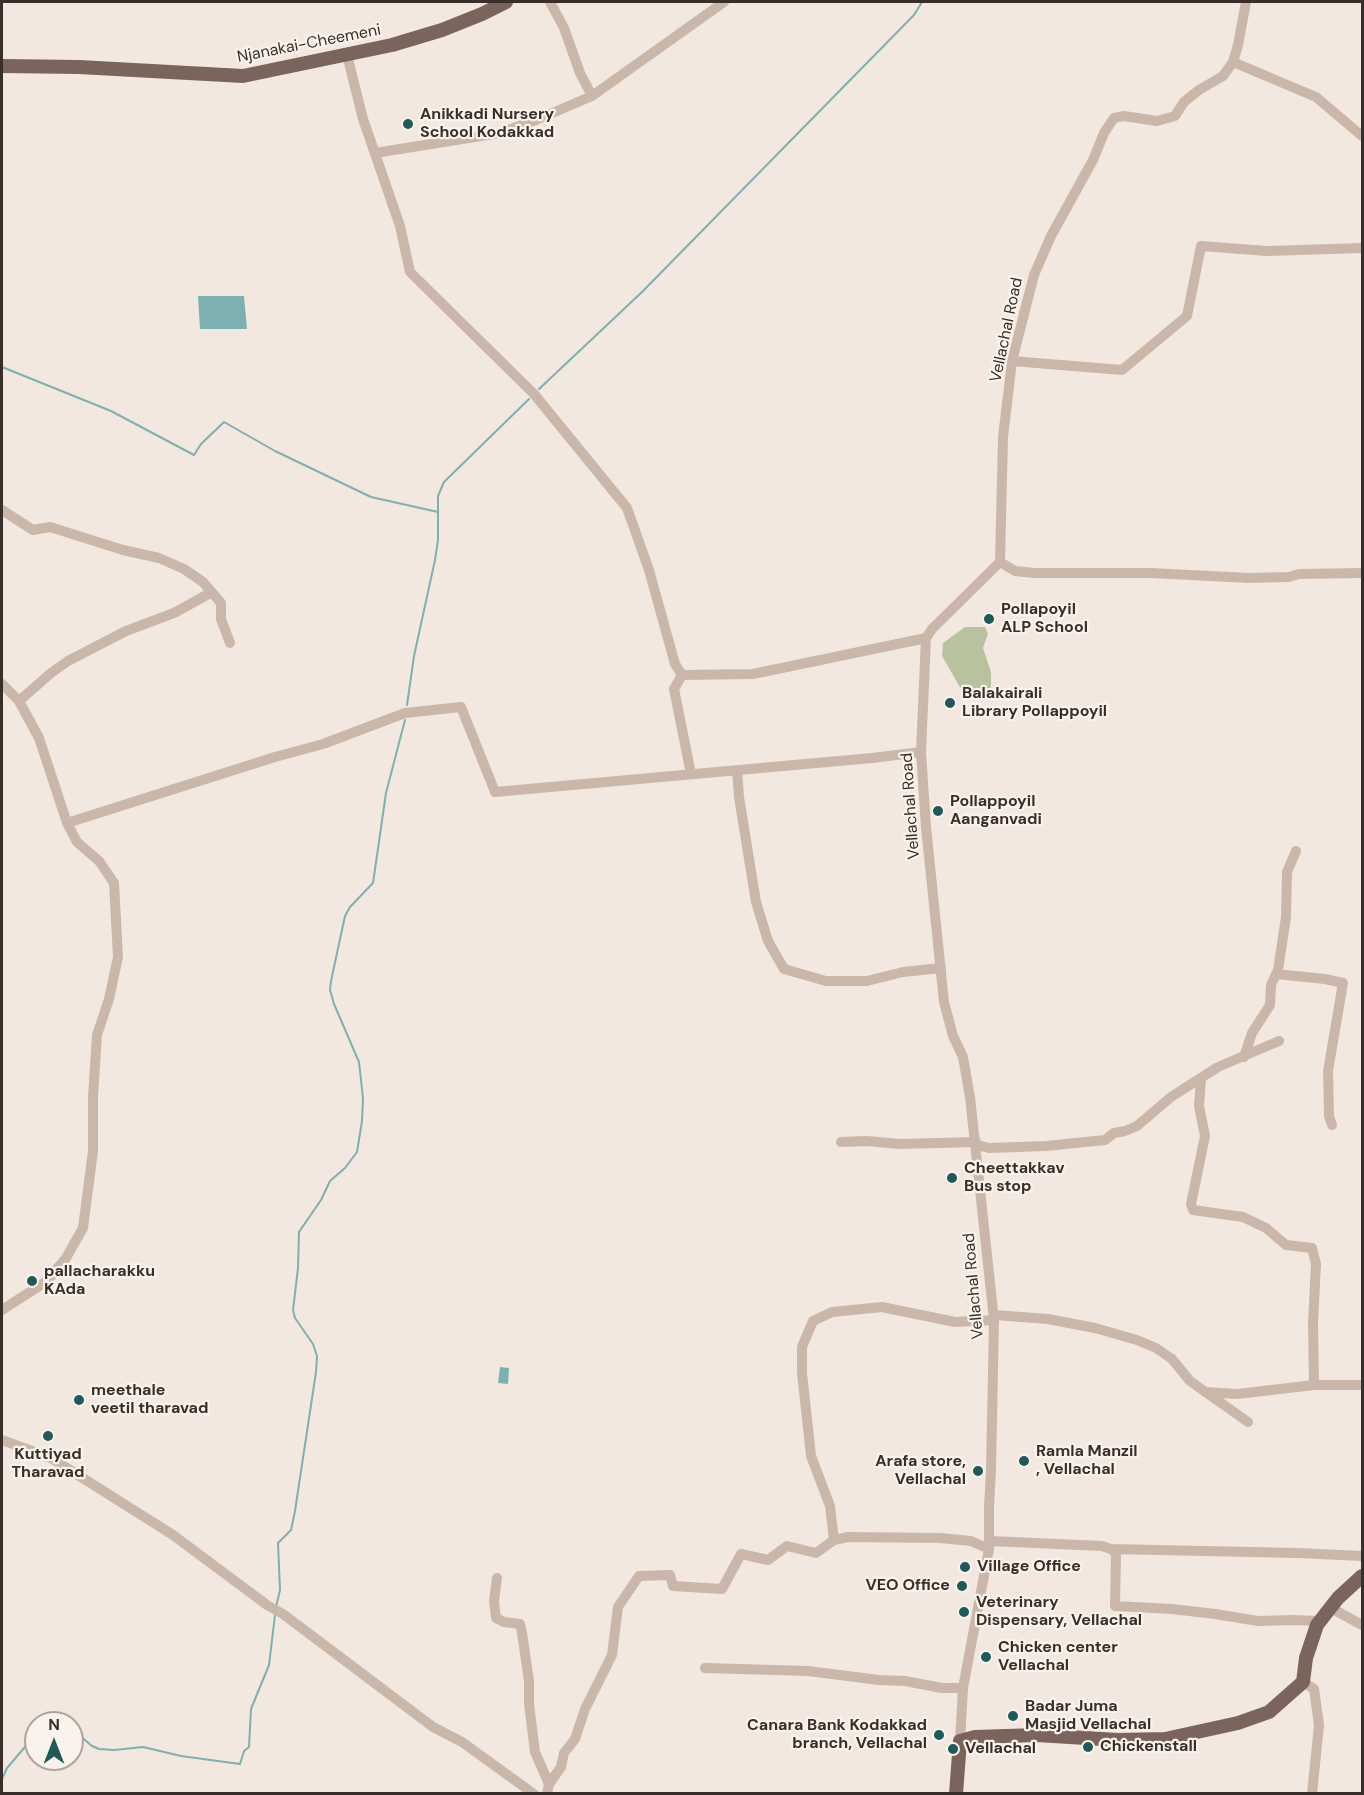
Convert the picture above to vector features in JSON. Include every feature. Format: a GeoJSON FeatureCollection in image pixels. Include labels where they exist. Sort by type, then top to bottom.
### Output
{"type":"FeatureCollection","features":[{"type":"Feature","properties":{"kind":"main road","name":"Njanakai-Cheemeni"},"geometry":{"type":"LineString","coordinates":[[2,66],[243,76],[392,45],[442,30],[506,2]]}},
{"type":"Feature","properties":{"kind":"main road"},"geometry":{"type":"LineString","coordinates":[[956,1794],[960,1741],[975,1737],[1005,1735],[1118,1740],[1165,1739],[1238,1723],[1269,1712],[1303,1682],[1306,1658],[1320,1622],[1338,1598],[1362,1576]]}},
{"type":"Feature","properties":{"kind":"street"},"geometry":{"type":"LineString","coordinates":[[550,2],[564,28],[580,73],[592,96]]}},
{"type":"Feature","properties":{"kind":"street"},"geometry":{"type":"LineString","coordinates":[[375,153],[500,133],[592,96],[724,2]]}},
{"type":"Feature","properties":{"kind":"street"},"geometry":{"type":"LineString","coordinates":[[1246,2],[1233,62],[1316,97],[1362,136]]}},
{"type":"Feature","properties":{"kind":"street"},"geometry":{"type":"LineString","coordinates":[[347,54],[360,110],[400,226],[410,272],[534,394],[627,508],[652,580],[675,664],[682,675]]}},
{"type":"Feature","properties":{"kind":"street","name":"Vellachal Road"},"geometry":{"type":"LineString","coordinates":[[999,562],[1003,437],[1012,361],[1034,275],[1051,236],[1093,160],[1109,123],[1114,118],[1124,116],[1157,122],[1174,116],[1184,102],[1223,76],[1233,62]]}},
{"type":"Feature","properties":{"kind":"street"},"geometry":{"type":"LineString","coordinates":[[1012,361],[1122,370],[1187,316],[1201,246],[1267,251],[1362,248]]}},
{"type":"Feature","properties":{"kind":"street"},"geometry":{"type":"LineString","coordinates":[[2,510],[33,530],[50,527],[123,550],[159,558],[184,569],[203,582],[220,603],[221,619],[230,643]]}},
{"type":"Feature","properties":{"kind":"street"},"geometry":{"type":"LineString","coordinates":[[682,675],[753,674],[926,638],[932,629],[999,562],[1015,571],[1034,573],[1151,573],[1250,578],[1289,577],[1299,574],[1362,573]]}},
{"type":"Feature","properties":{"kind":"street"},"geometry":{"type":"LineString","coordinates":[[19,701],[68,661],[126,631],[174,614],[212,592]]}},
{"type":"Feature","properties":{"kind":"street","name":"Vellachal Road"},"geometry":{"type":"LineString","coordinates":[[926,638],[921,752],[926,827],[944,1002],[953,1036],[963,1057],[976,1144],[994,1317],[991,1470],[988,1507],[990,1545],[963,1688],[960,1741]]}},
{"type":"Feature","properties":{"kind":"street"},"geometry":{"type":"LineString","coordinates":[[682,675],[674,689],[691,774]]}},
{"type":"Feature","properties":{"kind":"street"},"geometry":{"type":"LineString","coordinates":[[2,684],[19,701],[39,738],[67,823],[77,843],[99,861],[114,883],[118,957],[97,1035],[93,1096],[93,1151],[83,1228],[66,1258],[47,1281],[2,1310]]}},
{"type":"Feature","properties":{"kind":"street"},"geometry":{"type":"LineString","coordinates":[[67,823],[275,756],[322,744],[405,712],[461,707],[495,792],[921,752]]}},
{"type":"Feature","properties":{"kind":"street"},"geometry":{"type":"LineString","coordinates":[[737,770],[739,797],[756,903],[768,941],[784,969],[826,981],[867,981],[903,972],[941,968]]}},
{"type":"Feature","properties":{"kind":"street"},"geometry":{"type":"LineString","coordinates":[[1244,1057],[1246,1045],[1252,1033],[1270,1005],[1271,985],[1276,974],[1286,917],[1287,872],[1296,851]]}},
{"type":"Feature","properties":{"kind":"street"},"geometry":{"type":"LineString","coordinates":[[1276,974],[1343,983],[1328,1071],[1329,1116],[1332,1125]]}},
{"type":"Feature","properties":{"kind":"street"},"geometry":{"type":"LineString","coordinates":[[841,1142],[976,1144],[989,1148],[1046,1146],[1105,1140],[1114,1133],[1137,1126],[1171,1097],[1218,1067],[1279,1041]]}},
{"type":"Feature","properties":{"kind":"street"},"geometry":{"type":"LineString","coordinates":[[1201,1078],[1199,1106],[1205,1136],[1191,1204],[1193,1210],[1244,1216],[1266,1228],[1286,1245],[1312,1248],[1316,1264],[1313,1323],[1314,1385]]}},
{"type":"Feature","properties":{"kind":"street"},"geometry":{"type":"LineString","coordinates":[[834,1540],[830,1506],[811,1456],[802,1373],[802,1347],[813,1321],[832,1312],[882,1307],[955,1322],[994,1317],[1047,1319],[1095,1328],[1156,1348],[1172,1359],[1190,1381],[1248,1422]]}},
{"type":"Feature","properties":{"kind":"street"},"geometry":{"type":"LineString","coordinates":[[1205,1392],[1237,1394],[1314,1385],[1362,1384]]}},
{"type":"Feature","properties":{"kind":"street"},"geometry":{"type":"LineString","coordinates":[[2,1440],[51,1458],[173,1535],[434,1727],[462,1742],[534,1794]]}},
{"type":"Feature","properties":{"kind":"street"},"geometry":{"type":"LineString","coordinates":[[548,1789],[561,1767],[564,1753],[575,1739],[589,1700],[612,1655],[618,1607],[639,1576],[670,1575],[673,1586],[722,1589],[741,1554],[768,1560],[787,1546],[816,1553],[834,1540],[848,1538],[940,1538],[990,1545],[1102,1546],[1111,1549],[1362,1556]]}},
{"type":"Feature","properties":{"kind":"street"},"geometry":{"type":"LineString","coordinates":[[1111,1549],[1116,1553],[1115,1606],[1172,1609],[1258,1622],[1292,1620],[1320,1622]]}},
{"type":"Feature","properties":{"kind":"street"},"geometry":{"type":"LineString","coordinates":[[497,1578],[496,1618],[520,1624],[529,1680],[529,1704],[535,1752],[548,1789]]}},
{"type":"Feature","properties":{"kind":"street"},"geometry":{"type":"LineString","coordinates":[[1331,1608],[1362,1626]]}},
{"type":"Feature","properties":{"kind":"street"},"geometry":{"type":"LineString","coordinates":[[705,1668],[808,1671],[905,1681],[942,1688],[963,1688]]}},
{"type":"Feature","properties":{"kind":"street"},"geometry":{"type":"LineString","coordinates":[[1303,1682],[1314,1689],[1319,1725],[1312,1794]]}},
{"type":"Feature","properties":{"kind":"green space"},"geometry":{"type":"Polygon","coordinates":[[[965,627],[985,627],[988,634],[983,648],[991,672],[991,688],[978,692],[961,689],[942,656],[943,643],[965,627]]]}},
{"type":"Feature","properties":{"kind":"water"},"geometry":{"type":"Polygon","coordinates":[[[198,296],[244,296],[247,329],[200,329],[198,296]]]}},
{"type":"Feature","properties":{"kind":"water"},"geometry":{"type":"Polygon","coordinates":[[[500,1367],[509,1368],[508,1384],[498,1383],[500,1367]]]}},
{"type":"Feature","properties":{"kind":"waterway"},"geometry":{"type":"LineString","coordinates":[[539,389],[642,292],[914,15],[922,2]]}},
{"type":"Feature","properties":{"kind":"waterway"},"geometry":{"type":"LineString","coordinates":[[2,367],[111,411],[194,455],[201,444],[224,422],[275,451],[371,497],[438,512]]}},
{"type":"Feature","properties":{"kind":"waterway"},"geometry":{"type":"LineString","coordinates":[[407,705],[414,656],[438,540],[438,496],[444,482],[529,399]]}},
{"type":"Feature","properties":{"kind":"waterway"},"geometry":{"type":"LineString","coordinates":[[276,1607],[280,1590],[278,1543],[291,1530],[295,1511],[317,1356],[313,1344],[295,1318],[293,1310],[299,1232],[321,1200],[330,1181],[345,1168],[357,1152],[362,1121],[363,1098],[359,1062],[334,1004],[330,990],[331,981],[345,916],[350,907],[373,883],[386,793],[405,720]]}},
{"type":"Feature","properties":{"kind":"waterway"},"geometry":{"type":"LineString","coordinates":[[84,1739],[99,1749],[143,1747],[181,1756],[240,1764],[244,1751],[249,1747],[251,1709],[269,1665],[275,1615]]}},
{"type":"Feature","properties":{"kind":"waterway"},"geometry":{"type":"LineString","coordinates":[[2,1779],[7,1768],[24,1748]]}},
{"type":"Feature","properties":{"kind":"place","name":"Anikkadi Nursery School Kodakkad"},"geometry":{"type":"Point","coordinates":[408,124]}},
{"type":"Feature","properties":{"kind":"place","name":"Pollapoyil ALP School"},"geometry":{"type":"Point","coordinates":[989,619]}},
{"type":"Feature","properties":{"kind":"place","name":"Balakairali Library Pollappoyil"},"geometry":{"type":"Point","coordinates":[950,703]}},
{"type":"Feature","properties":{"kind":"place","name":"Pollappoyil Aanganvadi"},"geometry":{"type":"Point","coordinates":[938,811]}},
{"type":"Feature","properties":{"kind":"place","name":"Cheettakkav Bus stop"},"geometry":{"type":"Point","coordinates":[952,1178]}},
{"type":"Feature","properties":{"kind":"place","name":"pallacharakku KAda"},"geometry":{"type":"Point","coordinates":[32,1281]}},
{"type":"Feature","properties":{"kind":"place","name":"meethale veetil tharavad"},"geometry":{"type":"Point","coordinates":[79,1400]}},
{"type":"Feature","properties":{"kind":"place","name":"Kuttiyad Tharavad"},"geometry":{"type":"Point","coordinates":[48,1436]}},
{"type":"Feature","properties":{"kind":"place","name":"Ramla Manzil , Vellachal"},"geometry":{"type":"Point","coordinates":[1024,1461]}},
{"type":"Feature","properties":{"kind":"place","name":"Arafa store, Vellachal"},"geometry":{"type":"Point","coordinates":[978,1471]}},
{"type":"Feature","properties":{"kind":"place","name":"Village Office"},"geometry":{"type":"Point","coordinates":[965,1567]}},
{"type":"Feature","properties":{"kind":"place","name":"VEO Office"},"geometry":{"type":"Point","coordinates":[962,1586]}},
{"type":"Feature","properties":{"kind":"place","name":"Veterinary Dispensary, Vellachal"},"geometry":{"type":"Point","coordinates":[964,1612]}},
{"type":"Feature","properties":{"kind":"place","name":"Chicken center Vellachal"},"geometry":{"type":"Point","coordinates":[986,1657]}},
{"type":"Feature","properties":{"kind":"place","name":"Badar Juma Masjid Vellachal"},"geometry":{"type":"Point","coordinates":[1013,1716]}},
{"type":"Feature","properties":{"kind":"place","name":"Canara Bank Kodakkad branch, Vellachal"},"geometry":{"type":"Point","coordinates":[939,1735]}},
{"type":"Feature","properties":{"kind":"place","name":"Chickenstall"},"geometry":{"type":"Point","coordinates":[1088,1747]}},
{"type":"Feature","properties":{"kind":"place","name":"Vellachal"},"geometry":{"type":"Point","coordinates":[953,1749]}}]}
